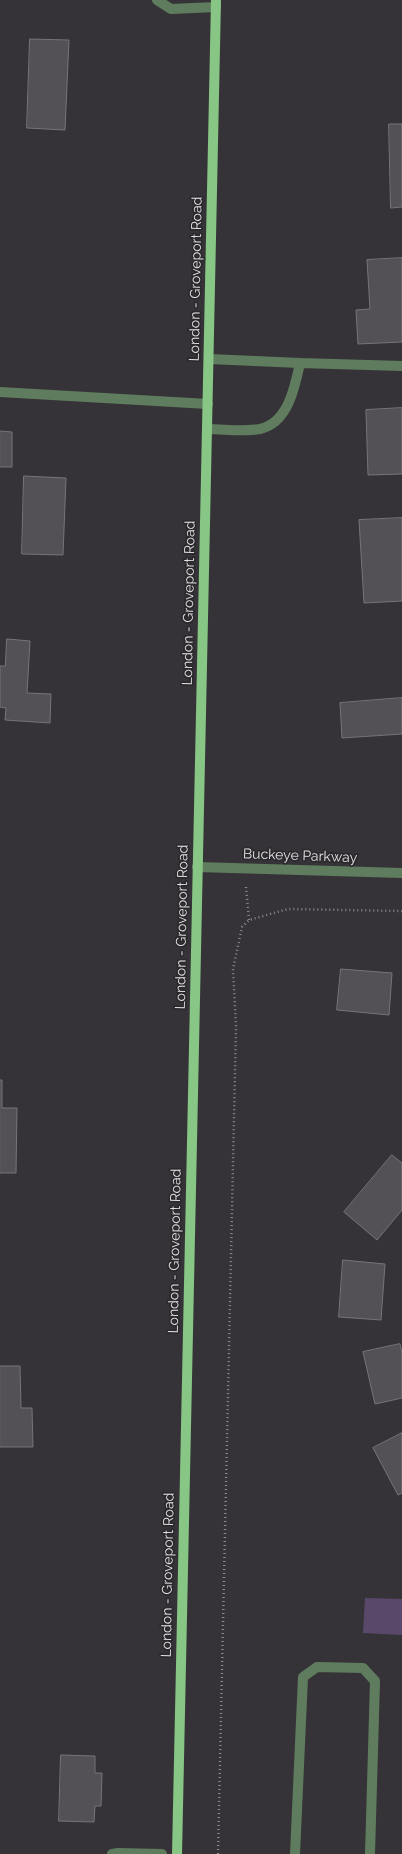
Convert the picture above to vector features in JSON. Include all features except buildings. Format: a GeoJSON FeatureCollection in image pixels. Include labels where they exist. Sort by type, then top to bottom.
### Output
{"type":"FeatureCollection","features":[{"type":"Feature","properties":{"kind":"main road","name":"London - Groveport Road"},"geometry":{"type":"LineString","coordinates":[[177,1854],[216,4]]}},
{"type":"Feature","properties":{"kind":"street"},"geometry":{"type":"LineString","coordinates":[[157,0],[171,9],[216,4]]}},
{"type":"Feature","properties":{"kind":"street"},"geometry":{"type":"LineString","coordinates":[[209,359],[402,366]]}},
{"type":"Feature","properties":{"kind":"street"},"geometry":{"type":"LineString","coordinates":[[207,430],[259,429],[274,422],[283,412],[293,393],[300,363]]}},
{"type":"Feature","properties":{"kind":"street"},"geometry":{"type":"LineString","coordinates":[[0,392],[208,404]]}},
{"type":"Feature","properties":{"kind":"street","name":"Buckeye Parkway"},"geometry":{"type":"LineString","coordinates":[[197,867],[402,873]]}},
{"type":"Feature","properties":{"kind":"street"},"geometry":{"type":"LineString","coordinates":[[295,1854],[303,1677],[317,1667],[363,1668],[375,1681],[370,1854]]}},
{"type":"Feature","properties":{"kind":"street"},"geometry":{"type":"LineString","coordinates":[[112,1854],[162,1854]]}},
{"type":"Feature","properties":{"kind":"path"},"geometry":{"type":"LineString","coordinates":[[244,868],[249,920]]}},
{"type":"Feature","properties":{"kind":"path"},"geometry":{"type":"LineString","coordinates":[[218,1854],[236,1026],[233,969],[242,927],[249,920],[288,909],[402,911]]}},
{"type":"Feature","properties":{"kind":"shaded area"},"geometry":{"type":"Polygon","coordinates":[[[365,1598],[402,1599],[402,1635],[363,1633],[365,1598]]]}}]}
